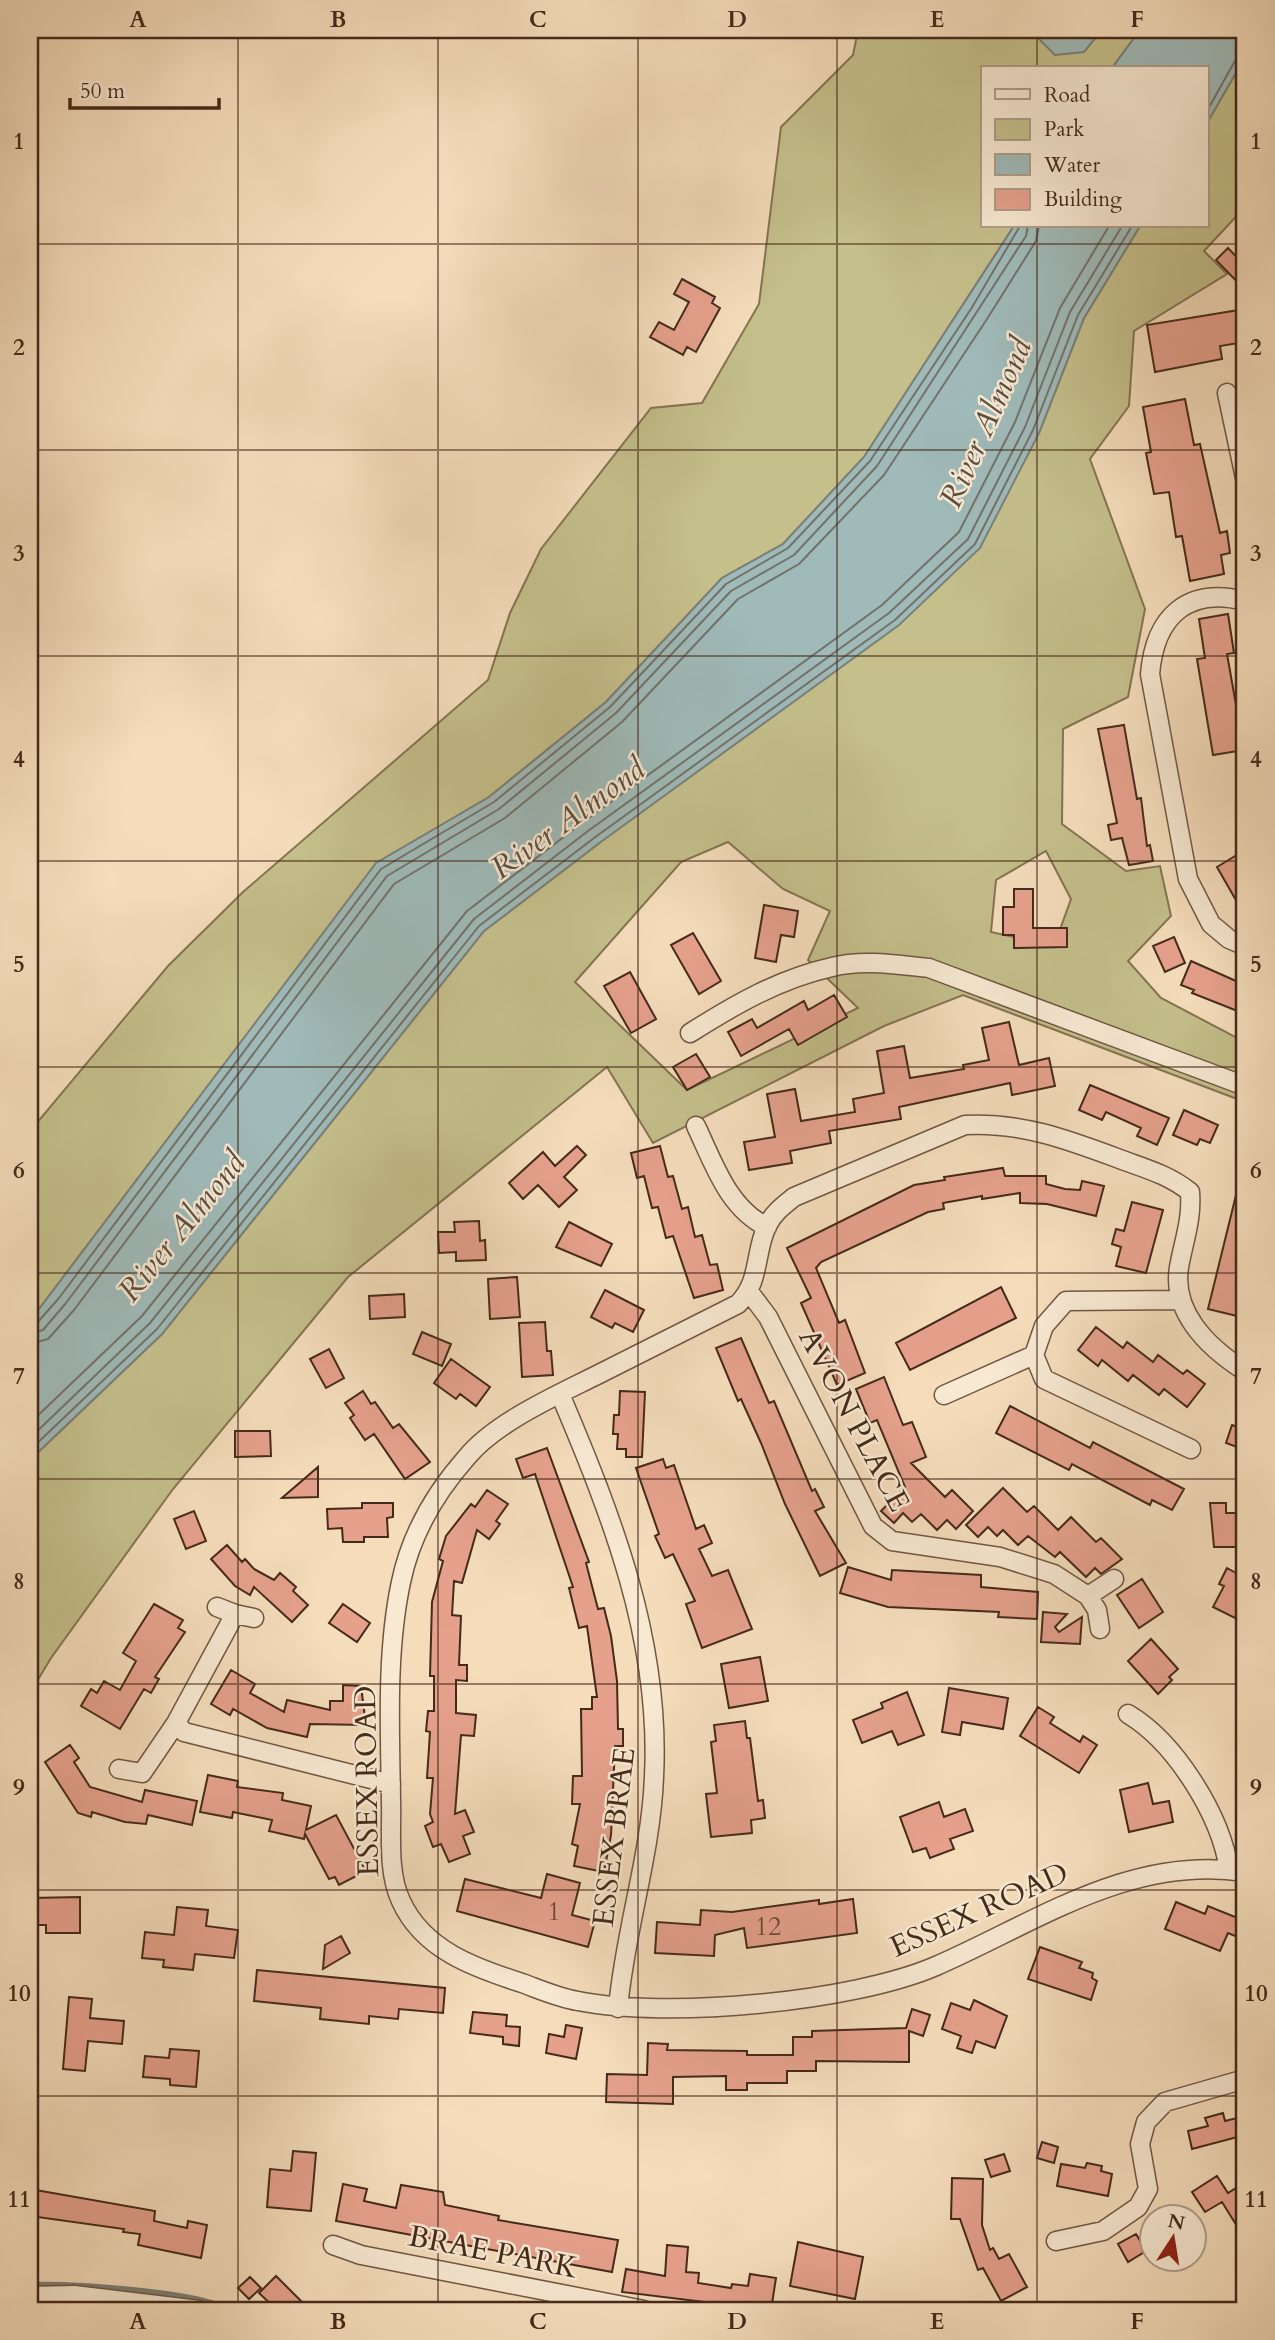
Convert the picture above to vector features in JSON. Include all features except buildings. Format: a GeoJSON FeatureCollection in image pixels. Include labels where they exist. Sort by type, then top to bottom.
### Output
{"type":"FeatureCollection","features":[{"type":"Feature","properties":{"kind":"street"},"geometry":{"type":"LineString","coordinates":[[1227,393],[1225,415],[1245,478]]}},
{"type":"Feature","properties":{"kind":"street"},"geometry":{"type":"LineString","coordinates":[[1245,601],[1225,596],[1200,598],[1179,609],[1161,627],[1152,652],[1150,674],[1188,879],[1211,924],[1229,939],[1245,946]]}},
{"type":"Feature","properties":{"kind":"street"},"geometry":{"type":"LineString","coordinates":[[690,1033],[754,993],[834,966],[883,963],[929,968],[1245,1086]]}},
{"type":"Feature","properties":{"kind":"street"},"geometry":{"type":"LineString","coordinates":[[750,1293],[767,1227],[777,1211],[794,1196],[965,1125],[1020,1127],[1052,1134],[1173,1178],[1190,1192],[1192,1217],[1179,1265],[1179,1300],[1193,1326],[1231,1362],[1245,1371]]}},
{"type":"Feature","properties":{"kind":"street"},"geometry":{"type":"LineString","coordinates":[[696,1126],[732,1199],[750,1219],[767,1227]]}},
{"type":"Feature","properties":{"kind":"street","name":"ESSEX ROAD"},"geometry":{"type":"LineString","coordinates":[[750,1293],[738,1304],[530,1409],[470,1453],[428,1508],[411,1548],[397,1608],[390,1702],[392,1862],[401,1901],[427,1937],[463,1964],[573,2001],[618,2008],[767,2002],[855,1989],[932,1968],[1095,1891],[1131,1880],[1184,1871],[1237,1871]]}},
{"type":"Feature","properties":{"kind":"street","name":"AVON PLACE"},"geometry":{"type":"LineString","coordinates":[[750,1293],[768,1317],[873,1526],[892,1541],[1000,1557],[1054,1574],[1088,1595]]}},
{"type":"Feature","properties":{"kind":"street"},"geometry":{"type":"LineString","coordinates":[[1179,1300],[1066,1301],[1044,1326],[1034,1355],[1044,1379],[1183,1440]]}},
{"type":"Feature","properties":{"kind":"street"},"geometry":{"type":"LineString","coordinates":[[951,1394],[1034,1355]]}},
{"type":"Feature","properties":{"kind":"street","name":"ESSEX BRAE"},"geometry":{"type":"LineString","coordinates":[[560,1394],[607,1509],[636,1598],[647,1654],[654,1719],[654,1778],[647,1848],[618,2008]]}},
{"type":"Feature","properties":{"kind":"street"},"geometry":{"type":"LineString","coordinates":[[1100,1629],[1097,1610],[1088,1595],[1114,1579]]}},
{"type":"Feature","properties":{"kind":"street"},"geometry":{"type":"LineString","coordinates":[[218,1607],[254,1618]]}},
{"type":"Feature","properties":{"kind":"street"},"geometry":{"type":"LineString","coordinates":[[119,1769],[142,1773],[176,1723],[235,1614]]}},
{"type":"Feature","properties":{"kind":"street","name":"ESSEX ROAD"},"geometry":{"type":"LineString","coordinates":[[1128,1714],[1146,1725],[1199,1788],[1227,1857],[1237,1871]]}},
{"type":"Feature","properties":{"kind":"street"},"geometry":{"type":"LineString","coordinates":[[176,1723],[184,1732],[371,1782],[391,1784]]}},
{"type":"Feature","properties":{"kind":"street"},"geometry":{"type":"LineString","coordinates":[[1056,2241],[1103,2231],[1138,2207],[1148,2189],[1140,2144],[1146,2122],[1165,2102],[1245,2079]]}},
{"type":"Feature","properties":{"kind":"street","name":"BRAE PARK"},"geometry":{"type":"LineString","coordinates":[[333,2245],[360,2255],[644,2310]]}},
{"type":"Feature","properties":{"kind":"street"},"geometry":{"type":"LineString","coordinates":[[30,2296],[74,2295],[199,2310]]}},
{"type":"Feature","properties":{"kind":"green space"},"geometry":{"type":"Polygon","coordinates":[[[858,30],[1140,30],[1113,66],[981,66],[981,228],[1013,228],[864,457],[783,544],[722,578],[606,702],[489,797],[376,864],[30,1321],[30,1131],[168,966],[243,892],[488,680],[510,613],[541,549],[651,408],[702,403],[759,304],[781,127],[853,55],[858,30]]]}},
{"type":"Feature","properties":{"kind":"green space"},"geometry":{"type":"Polygon","coordinates":[[[1245,57],[1245,207],[1204,251],[1227,274],[1134,331],[1129,406],[1090,459],[1145,609],[1128,697],[1063,729],[1062,824],[1126,871],[1160,866],[1171,916],[1128,961],[1161,998],[1245,1042],[1245,1102],[963,995],[884,1026],[653,1143],[607,1067],[348,1277],[173,1489],[51,1658],[30,1693],[30,1460],[162,1334],[484,931],[598,844],[1039,433],[1084,318],[1139,228],[1208,228],[1208,121],[1245,57]],[[728,842],[681,862],[575,982],[687,1090],[858,1008],[808,960],[830,911],[783,889],[728,842]],[[1046,851],[996,880],[991,932],[1054,946],[1071,899],[1046,851]]]}},
{"type":"Feature","properties":{"kind":"water"},"geometry":{"type":"Polygon","coordinates":[[[1030,30],[1102,30],[1084,52],[1055,55],[1030,30]]]}},
{"type":"Feature","properties":{"kind":"water"},"geometry":{"type":"Polygon","coordinates":[[[1140,30],[1245,30],[1245,57],[1208,121],[1208,66],[1113,66],[1140,30]]]}},
{"type":"Feature","properties":{"kind":"water","name":"River Almond"},"geometry":{"type":"Polygon","coordinates":[[[1013,228],[1139,228],[1084,318],[1039,433],[980,548],[899,625],[598,844],[484,931],[162,1334],[30,1460],[30,1321],[376,863],[489,797],[606,702],[722,578],[783,544],[864,457],[1013,228]]]}},
{"type":"Feature","properties":{"kind":"waterway"},"geometry":{"type":"LineString","coordinates":[[30,2285],[102,2287],[163,2293],[213,2303],[229,2310]]}}]}
